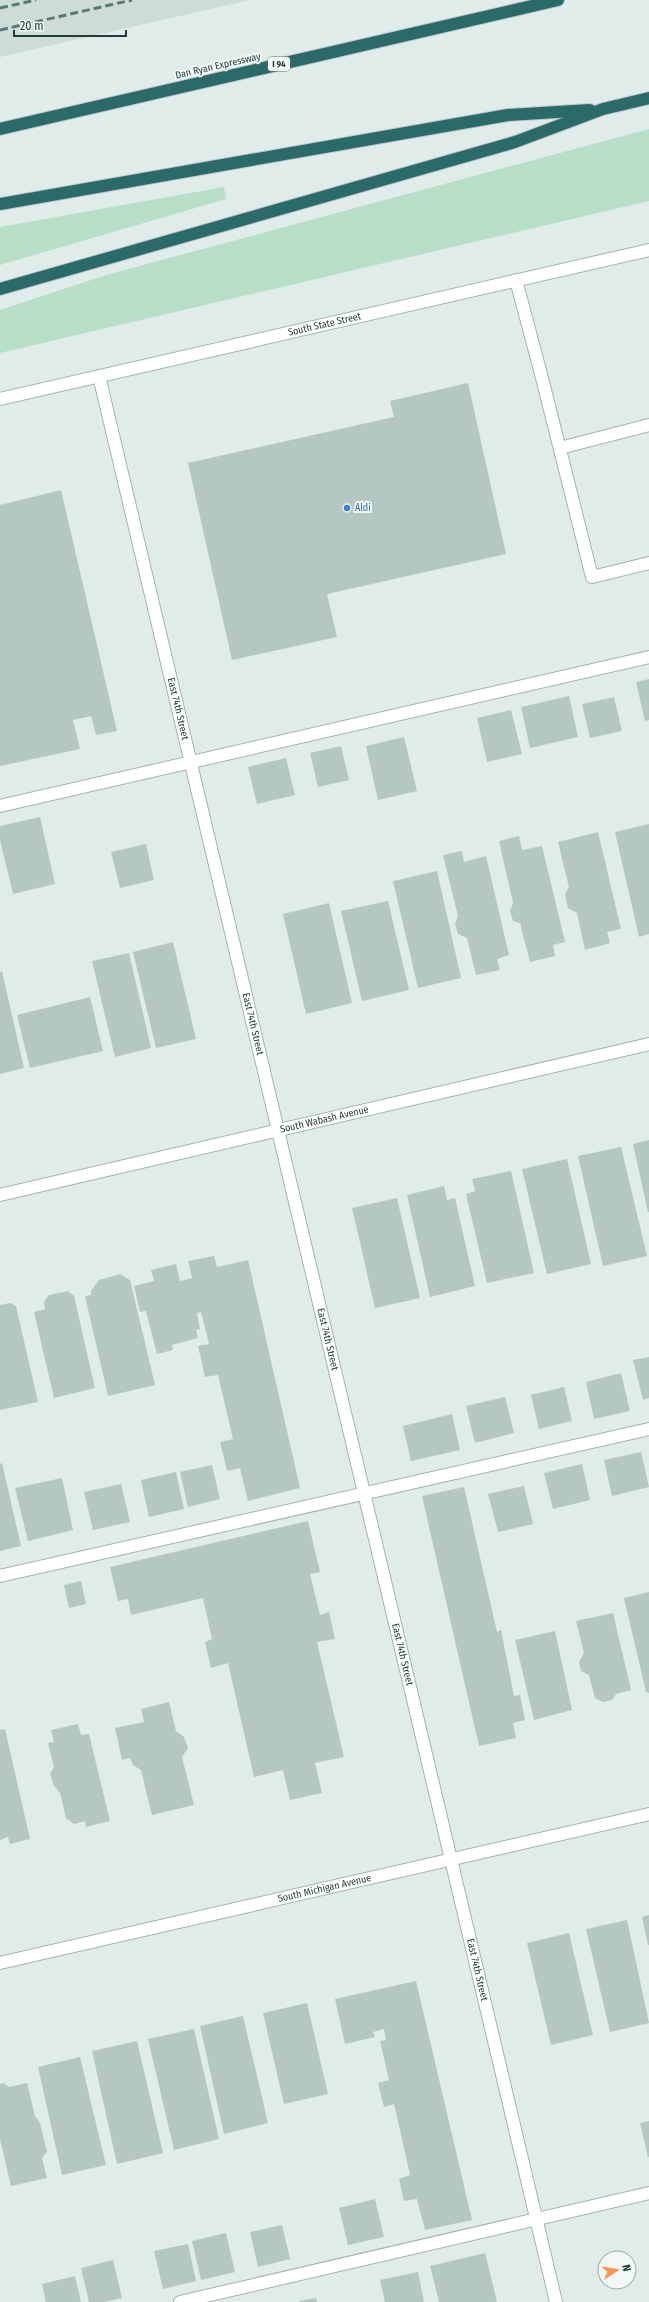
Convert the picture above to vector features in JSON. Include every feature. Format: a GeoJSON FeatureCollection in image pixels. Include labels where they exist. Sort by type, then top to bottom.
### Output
{"type":"FeatureCollection","features":[{"type":"Feature","properties":{"kind":"highway","name":"Dan Ryan Expressway"},"geometry":{"type":"LineString","coordinates":[[0,129],[558,0]]}},
{"type":"Feature","properties":{"kind":"highway"},"geometry":{"type":"LineString","coordinates":[[0,289],[514,142],[603,109],[649,98]]}},
{"type":"Feature","properties":{"kind":"highway"},"geometry":{"type":"LineString","coordinates":[[0,204],[508,115],[603,109]]}},
{"type":"Feature","properties":{"kind":"street","name":"South State Street"},"geometry":{"type":"LineString","coordinates":[[0,399],[649,250]]}},
{"type":"Feature","properties":{"kind":"street"},"geometry":{"type":"LineString","coordinates":[[516,280],[592,577],[649,563]]}},
{"type":"Feature","properties":{"kind":"street","name":"East 74th Street"},"geometry":{"type":"LineString","coordinates":[[100,376],[556,2302]]}},
{"type":"Feature","properties":{"kind":"street"},"geometry":{"type":"LineString","coordinates":[[560,448],[649,425]]}},
{"type":"Feature","properties":{"kind":"street"},"geometry":{"type":"LineString","coordinates":[[0,806],[649,657]]}},
{"type":"Feature","properties":{"kind":"street","name":"South Wabash Avenue"},"geometry":{"type":"LineString","coordinates":[[0,1195],[649,1044]]}},
{"type":"Feature","properties":{"kind":"street"},"geometry":{"type":"LineString","coordinates":[[0,1576],[365,1495],[649,1429]]}},
{"type":"Feature","properties":{"kind":"street","name":"South Michigan Avenue"},"geometry":{"type":"LineString","coordinates":[[0,1962],[451,1861],[649,1814]]}},
{"type":"Feature","properties":{"kind":"street"},"geometry":{"type":"LineString","coordinates":[[180,2302],[649,2194]]}},
{"type":"Feature","properties":{"kind":"shaded area"},"geometry":{"type":"Polygon","coordinates":[[[0,0],[250,0],[0,57],[0,0]]]}},
{"type":"Feature","properties":{"kind":"green space"},"geometry":{"type":"Polygon","coordinates":[[[649,129],[649,201],[0,353],[0,310],[106,275],[649,129]]]}},
{"type":"Feature","properties":{"kind":"green space"},"geometry":{"type":"Polygon","coordinates":[[[224,187],[226,199],[0,265],[0,227],[224,187]]]}},
{"type":"Feature","properties":{"kind":"building","name":"Aldi"},"geometry":{"type":"Polygon","coordinates":[[[468,383],[506,554],[327,594],[337,637],[232,660],[188,463],[394,417],[390,401],[468,383]]]}},
{"type":"Feature","properties":{"kind":"building"},"geometry":{"type":"Polygon","coordinates":[[[61,490],[117,731],[96,735],[91,716],[73,720],[80,749],[0,766],[0,505],[61,490]]]}},
{"type":"Feature","properties":{"kind":"building"},"geometry":{"type":"Polygon","coordinates":[[[649,679],[649,720],[645,721],[636,682],[649,679]]]}},
{"type":"Feature","properties":{"kind":"building"},"geometry":{"type":"Polygon","coordinates":[[[569,696],[578,737],[530,748],[521,707],[569,696]]]}},
{"type":"Feature","properties":{"kind":"building"},"geometry":{"type":"Polygon","coordinates":[[[614,697],[622,731],[590,738],[582,704],[614,697]]]}},
{"type":"Feature","properties":{"kind":"building"},"geometry":{"type":"Polygon","coordinates":[[[511,710],[522,754],[487,762],[477,718],[511,710]]]}},
{"type":"Feature","properties":{"kind":"building"},"geometry":{"type":"Polygon","coordinates":[[[404,737],[417,791],[378,800],[366,746],[404,737]]]}},
{"type":"Feature","properties":{"kind":"building"},"geometry":{"type":"Polygon","coordinates":[[[341,746],[349,780],[318,787],[310,753],[341,746]]]}},
{"type":"Feature","properties":{"kind":"building"},"geometry":{"type":"Polygon","coordinates":[[[286,758],[295,795],[257,804],[248,767],[286,758]]]}},
{"type":"Feature","properties":{"kind":"building"},"geometry":{"type":"Polygon","coordinates":[[[40,817],[55,884],[13,894],[0,840],[0,826],[40,817]]]}},
{"type":"Feature","properties":{"kind":"building"},"geometry":{"type":"Polygon","coordinates":[[[649,824],[649,934],[639,937],[615,832],[649,824]]]}},
{"type":"Feature","properties":{"kind":"building"},"geometry":{"type":"Polygon","coordinates":[[[598,832],[621,929],[607,932],[610,943],[585,950],[577,913],[568,908],[565,894],[569,887],[558,842],[598,832]]]}},
{"type":"Feature","properties":{"kind":"building"},"geometry":{"type":"Polygon","coordinates":[[[519,836],[522,850],[542,846],[565,942],[553,945],[555,956],[530,962],[520,923],[513,921],[510,911],[513,903],[499,841],[519,836]]]}},
{"type":"Feature","properties":{"kind":"building"},"geometry":{"type":"Polygon","coordinates":[[[146,844],[154,880],[120,888],[111,852],[146,844]]]}},
{"type":"Feature","properties":{"kind":"building"},"geometry":{"type":"Polygon","coordinates":[[[462,851],[464,862],[486,856],[509,955],[497,959],[500,970],[476,975],[467,938],[458,934],[455,924],[458,916],[443,855],[462,851]]]}},
{"type":"Feature","properties":{"kind":"building"},"geometry":{"type":"Polygon","coordinates":[[[437,871],[461,978],[418,988],[393,881],[437,871]]]}},
{"type":"Feature","properties":{"kind":"building"},"geometry":{"type":"Polygon","coordinates":[[[388,901],[409,990],[362,1001],[341,911],[388,901]]]}},
{"type":"Feature","properties":{"kind":"building"},"geometry":{"type":"Polygon","coordinates":[[[329,903],[352,1003],[306,1014],[283,914],[329,903]]]}},
{"type":"Feature","properties":{"kind":"building"},"geometry":{"type":"Polygon","coordinates":[[[173,942],[196,1039],[156,1048],[133,952],[173,942]]]}},
{"type":"Feature","properties":{"kind":"building"},"geometry":{"type":"Polygon","coordinates":[[[129,953],[151,1048],[115,1057],[92,961],[129,953]]]}},
{"type":"Feature","properties":{"kind":"building"},"geometry":{"type":"Polygon","coordinates":[[[2,971],[24,1068],[0,1074],[0,972],[2,971]]]}},
{"type":"Feature","properties":{"kind":"building"},"geometry":{"type":"Polygon","coordinates":[[[90,997],[103,1051],[30,1068],[17,1015],[90,997]]]}},
{"type":"Feature","properties":{"kind":"building"},"geometry":{"type":"Polygon","coordinates":[[[649,1140],[649,1212],[648,1212],[633,1144],[649,1140]]]}},
{"type":"Feature","properties":{"kind":"building"},"geometry":{"type":"Polygon","coordinates":[[[621,1147],[647,1256],[603,1266],[578,1156],[621,1147]]]}},
{"type":"Feature","properties":{"kind":"building"},"geometry":{"type":"Polygon","coordinates":[[[567,1159],[591,1264],[547,1274],[522,1169],[567,1159]]]}},
{"type":"Feature","properties":{"kind":"building"},"geometry":{"type":"Polygon","coordinates":[[[511,1171],[534,1273],[487,1283],[466,1194],[475,1191],[472,1179],[511,1171]]]}},
{"type":"Feature","properties":{"kind":"building"},"geometry":{"type":"Polygon","coordinates":[[[444,1186],[447,1200],[455,1198],[475,1286],[430,1297],[407,1195],[444,1186]]]}},
{"type":"Feature","properties":{"kind":"building"},"geometry":{"type":"Polygon","coordinates":[[[397,1198],[420,1298],[375,1308],[352,1208],[397,1198]]]}},
{"type":"Feature","properties":{"kind":"building"},"geometry":{"type":"Polygon","coordinates":[[[214,1256],[217,1267],[248,1260],[300,1488],[248,1501],[240,1468],[227,1471],[220,1442],[233,1439],[218,1375],[205,1377],[198,1346],[209,1344],[201,1312],[197,1313],[200,1329],[196,1330],[198,1338],[172,1345],[173,1350],[157,1354],[146,1311],[140,1312],[134,1286],[154,1281],[151,1270],[176,1264],[180,1281],[192,1278],[188,1261],[214,1256]]]}},
{"type":"Feature","properties":{"kind":"building"},"geometry":{"type":"Polygon","coordinates":[[[120,1274],[130,1280],[155,1385],[108,1396],[85,1296],[91,1295],[91,1291],[99,1280],[120,1274]]]}},
{"type":"Feature","properties":{"kind":"building"},"geometry":{"type":"Polygon","coordinates":[[[68,1291],[74,1296],[95,1388],[54,1398],[34,1312],[45,1309],[44,1302],[49,1295],[68,1291]]]}},
{"type":"Feature","properties":{"kind":"building"},"geometry":{"type":"Polygon","coordinates":[[[10,1303],[16,1306],[38,1402],[0,1410],[0,1305],[10,1303]]]}},
{"type":"Feature","properties":{"kind":"building"},"geometry":{"type":"Polygon","coordinates":[[[649,1357],[649,1398],[643,1400],[633,1360],[649,1357]]]}},
{"type":"Feature","properties":{"kind":"building"},"geometry":{"type":"Polygon","coordinates":[[[621,1373],[630,1411],[594,1419],[586,1382],[621,1373]]]}},
{"type":"Feature","properties":{"kind":"building"},"geometry":{"type":"Polygon","coordinates":[[[564,1387],[572,1421],[539,1429],[531,1395],[564,1387]]]}},
{"type":"Feature","properties":{"kind":"building"},"geometry":{"type":"Polygon","coordinates":[[[505,1397],[514,1433],[475,1443],[466,1406],[505,1397]]]}},
{"type":"Feature","properties":{"kind":"building"},"geometry":{"type":"Polygon","coordinates":[[[452,1414],[460,1450],[411,1461],[403,1426],[452,1414]]]}},
{"type":"Feature","properties":{"kind":"building"},"geometry":{"type":"Polygon","coordinates":[[[641,1452],[649,1487],[612,1496],[604,1460],[641,1452]]]}},
{"type":"Feature","properties":{"kind":"building"},"geometry":{"type":"Polygon","coordinates":[[[2,1463],[21,1546],[0,1551],[0,1464],[2,1463]]]}},
{"type":"Feature","properties":{"kind":"building"},"geometry":{"type":"Polygon","coordinates":[[[582,1464],[590,1500],[553,1509],[544,1473],[582,1464]]]}},
{"type":"Feature","properties":{"kind":"building"},"geometry":{"type":"Polygon","coordinates":[[[212,1465],[220,1499],[188,1507],[180,1472],[212,1465]]]}},
{"type":"Feature","properties":{"kind":"building"},"geometry":{"type":"Polygon","coordinates":[[[176,1472],[184,1509],[149,1517],[141,1480],[176,1472]]]}},
{"type":"Feature","properties":{"kind":"building"},"geometry":{"type":"Polygon","coordinates":[[[62,1478],[73,1530],[28,1541],[15,1488],[62,1478]]]}},
{"type":"Feature","properties":{"kind":"building"},"geometry":{"type":"Polygon","coordinates":[[[121,1484],[130,1522],[93,1530],[84,1492],[121,1484]]]}},
{"type":"Feature","properties":{"kind":"building"},"geometry":{"type":"Polygon","coordinates":[[[524,1486],[533,1524],[498,1532],[488,1494],[524,1486]]]}},
{"type":"Feature","properties":{"kind":"building"},"geometry":{"type":"Polygon","coordinates":[[[464,1487],[497,1632],[501,1630],[514,1696],[520,1695],[525,1720],[513,1723],[516,1738],[479,1746],[422,1496],[464,1487]]]}},
{"type":"Feature","properties":{"kind":"building"},"geometry":{"type":"Polygon","coordinates":[[[308,1521],[320,1572],[310,1574],[320,1615],[329,1612],[335,1639],[317,1642],[344,1757],[315,1763],[322,1793],[290,1800],[283,1770],[254,1777],[228,1663],[211,1668],[205,1642],[212,1639],[203,1598],[131,1615],[128,1599],[118,1601],[110,1567],[308,1521]]]}},
{"type":"Feature","properties":{"kind":"building"},"geometry":{"type":"Polygon","coordinates":[[[81,1581],[86,1604],[69,1608],[64,1585],[81,1581]]]}},
{"type":"Feature","properties":{"kind":"building"},"geometry":{"type":"Polygon","coordinates":[[[649,1592],[649,1693],[646,1692],[624,1598],[649,1592]]]}},
{"type":"Feature","properties":{"kind":"building"},"geometry":{"type":"Polygon","coordinates":[[[613,1613],[631,1690],[616,1694],[612,1700],[603,1702],[595,1698],[589,1675],[581,1671],[579,1662],[584,1653],[576,1621],[613,1613]]]}},
{"type":"Feature","properties":{"kind":"building"},"geometry":{"type":"Polygon","coordinates":[[[555,1631],[572,1710],[534,1720],[515,1640],[555,1631]]]}},
{"type":"Feature","properties":{"kind":"building"},"geometry":{"type":"Polygon","coordinates":[[[169,1702],[176,1731],[184,1737],[188,1748],[182,1757],[194,1805],[152,1815],[141,1770],[133,1765],[130,1758],[122,1760],[115,1728],[144,1722],[141,1709],[169,1702]]]}},
{"type":"Feature","properties":{"kind":"building"},"geometry":{"type":"Polygon","coordinates":[[[78,1724],[81,1735],[89,1734],[110,1821],[86,1827],[85,1821],[74,1824],[66,1818],[60,1793],[54,1786],[50,1774],[54,1767],[48,1743],[54,1742],[51,1730],[78,1724]]]}},
{"type":"Feature","properties":{"kind":"building"},"geometry":{"type":"Polygon","coordinates":[[[5,1729],[30,1839],[10,1844],[8,1837],[0,1840],[0,1730],[5,1729]]]}},
{"type":"Feature","properties":{"kind":"building"},"geometry":{"type":"Polygon","coordinates":[[[649,1915],[649,1945],[648,1945],[642,1917],[649,1915]]]}},
{"type":"Feature","properties":{"kind":"building"},"geometry":{"type":"Polygon","coordinates":[[[627,1920],[649,2023],[610,2032],[586,1929],[627,1920]]]}},
{"type":"Feature","properties":{"kind":"building"},"geometry":{"type":"Polygon","coordinates":[[[569,1933],[593,2035],[551,2045],[527,1943],[569,1933]]]}},
{"type":"Feature","properties":{"kind":"building"},"geometry":{"type":"Polygon","coordinates":[[[416,1981],[472,2220],[425,2230],[417,2199],[404,2201],[399,2179],[410,2175],[394,2104],[384,2107],[378,2083],[389,2080],[380,2041],[386,2040],[384,2029],[373,2032],[375,2037],[345,2044],[335,1999],[416,1981]]]}},
{"type":"Feature","properties":{"kind":"building"},"geometry":{"type":"Polygon","coordinates":[[[307,2003],[328,2094],[284,2104],[263,2013],[307,2003]]]}},
{"type":"Feature","properties":{"kind":"building"},"geometry":{"type":"Polygon","coordinates":[[[243,2016],[268,2123],[224,2134],[200,2026],[243,2016]]]}},
{"type":"Feature","properties":{"kind":"building"},"geometry":{"type":"Polygon","coordinates":[[[194,2029],[219,2139],[174,2150],[148,2039],[194,2029]]]}},
{"type":"Feature","properties":{"kind":"building"},"geometry":{"type":"Polygon","coordinates":[[[137,2041],[163,2153],[117,2164],[92,2051],[137,2041]]]}},
{"type":"Feature","properties":{"kind":"building"},"geometry":{"type":"Polygon","coordinates":[[[80,2057],[106,2165],[62,2175],[38,2067],[80,2057]]]}},
{"type":"Feature","properties":{"kind":"building"},"geometry":{"type":"Polygon","coordinates":[[[3,2083],[9,2087],[27,2083],[35,2116],[40,2123],[47,2152],[42,2158],[47,2178],[11,2186],[0,2139],[0,2084],[3,2083]]]}},
{"type":"Feature","properties":{"kind":"building"},"geometry":{"type":"Polygon","coordinates":[[[649,2121],[649,2157],[648,2157],[640,2123],[649,2121]]]}},
{"type":"Feature","properties":{"kind":"building"},"geometry":{"type":"Polygon","coordinates":[[[375,2199],[384,2237],[348,2245],[339,2208],[375,2199]]]}},
{"type":"Feature","properties":{"kind":"building"},"geometry":{"type":"Polygon","coordinates":[[[282,2225],[290,2259],[258,2267],[250,2232],[282,2225]]]}},
{"type":"Feature","properties":{"kind":"building"},"geometry":{"type":"Polygon","coordinates":[[[226,2233],[235,2272],[201,2280],[192,2241],[226,2233]]]}},
{"type":"Feature","properties":{"kind":"building"},"geometry":{"type":"Polygon","coordinates":[[[188,2244],[196,2281],[163,2289],[154,2251],[188,2244]]]}},
{"type":"Feature","properties":{"kind":"building"},"geometry":{"type":"Polygon","coordinates":[[[485,2253],[497,2302],[439,2302],[430,2266],[485,2253]]]}},
{"type":"Feature","properties":{"kind":"building"},"geometry":{"type":"Polygon","coordinates":[[[113,2260],[122,2298],[104,2302],[89,2302],[81,2268],[113,2260]]]}},
{"type":"Feature","properties":{"kind":"building"},"geometry":{"type":"Polygon","coordinates":[[[418,2272],[424,2302],[385,2302],[380,2280],[418,2272]]]}},
{"type":"Feature","properties":{"kind":"building"},"geometry":{"type":"Polygon","coordinates":[[[75,2276],[81,2302],[46,2302],[42,2284],[75,2276]]]}},
{"type":"Feature","properties":{"kind":"building"},"geometry":{"type":"Polygon","coordinates":[[[316,2298],[317,2302],[299,2301],[316,2298]]]}},
{"type":"Feature","properties":{"kind":"railway"},"geometry":{"type":"LineString","coordinates":[[0,8],[36,0]]}},
{"type":"Feature","properties":{"kind":"railway"},"geometry":{"type":"LineString","coordinates":[[0,30],[132,0]]}},
{"type":"Feature","properties":{"kind":"place","name":"Aldi"},"geometry":{"type":"Point","coordinates":[347,508]}}]}
